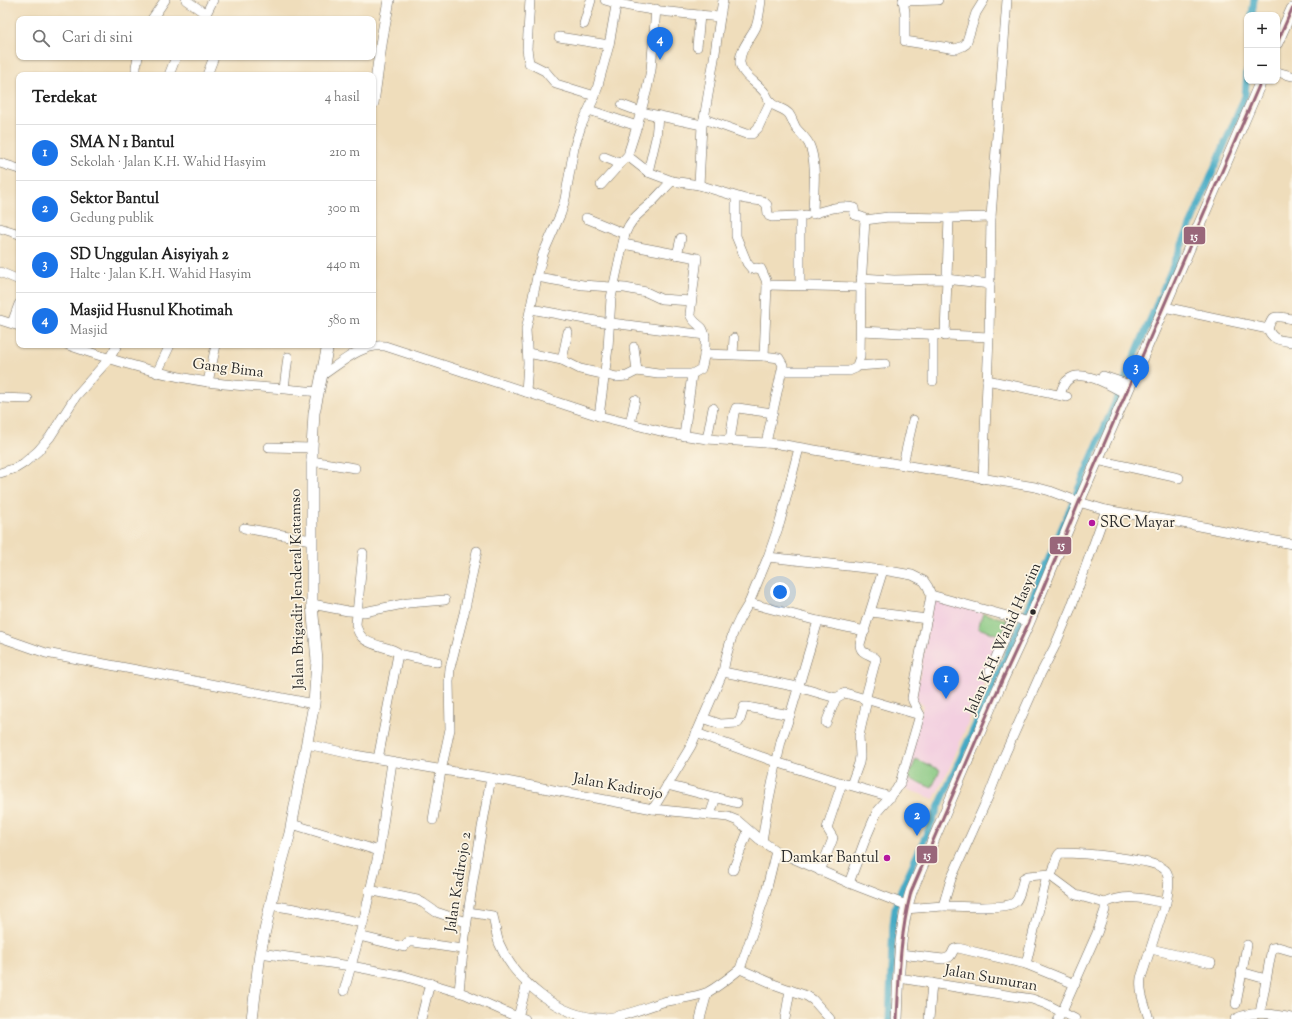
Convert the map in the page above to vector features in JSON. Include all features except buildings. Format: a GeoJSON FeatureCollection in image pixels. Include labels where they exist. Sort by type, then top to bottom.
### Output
{"type":"FeatureCollection","features":[{"type":"Feature","properties":{"kind":"main road"},"geometry":{"type":"LineString","coordinates":[[376,81],[389,0]]}},
{"type":"Feature","properties":{"kind":"main road"},"geometry":{"type":"LineString","coordinates":[[1280,36],[1292,8]]}},
{"type":"Feature","properties":{"kind":"main road","name":"Jalan K.H. Wahid Hasyim"},"geometry":{"type":"LineString","coordinates":[[897,1019],[903,905],[1028,622],[1077,501],[1097,460],[1121,386],[1164,307],[1260,84]]}},
{"type":"Feature","properties":{"kind":"main road","name":"Jalan Brigadir Jenderal Katamso"},"geometry":{"type":"LineString","coordinates":[[252,1019],[260,953],[270,905],[292,824],[314,704],[317,661],[312,604],[311,461],[314,413],[327,348]]}},
{"type":"Feature","properties":{"kind":"street"},"geometry":{"type":"LineString","coordinates":[[154,16],[165,0]]}},
{"type":"Feature","properties":{"kind":"street"},"geometry":{"type":"LineString","coordinates":[[186,0],[207,16],[213,0]]}},
{"type":"Feature","properties":{"kind":"street"},"geometry":{"type":"LineString","coordinates":[[530,0],[527,49],[529,63],[545,71],[556,84],[595,96]]}},
{"type":"Feature","properties":{"kind":"street"},"geometry":{"type":"LineString","coordinates":[[584,24],[591,0]]}},
{"type":"Feature","properties":{"kind":"street"},"geometry":{"type":"LineString","coordinates":[[604,0],[656,10],[720,17]]}},
{"type":"Feature","properties":{"kind":"street"},"geometry":{"type":"LineString","coordinates":[[699,185],[703,122],[716,53],[723,0]]}},
{"type":"Feature","properties":{"kind":"street"},"geometry":{"type":"LineString","coordinates":[[760,0],[759,15],[756,27],[741,55],[740,63],[743,70],[766,93],[770,102],[789,114],[796,128],[809,143],[813,157],[813,214]]}},
{"type":"Feature","properties":{"kind":"street"},"geometry":{"type":"LineString","coordinates":[[938,0],[903,0],[905,12],[905,41],[956,48],[963,46],[966,44],[976,13],[984,0]]}},
{"type":"Feature","properties":{"kind":"street"},"geometry":{"type":"LineString","coordinates":[[983,479],[989,337],[991,217],[1007,0]]}},
{"type":"Feature","properties":{"kind":"street"},"geometry":{"type":"LineString","coordinates":[[526,392],[528,353],[526,330],[537,277],[543,254],[561,213],[575,145],[581,126],[595,96],[609,45],[616,2]]}},
{"type":"Feature","properties":{"kind":"street"},"geometry":{"type":"LineString","coordinates":[[601,185],[629,154],[652,70],[656,10]]}},
{"type":"Feature","properties":{"kind":"street"},"geometry":{"type":"LineString","coordinates":[[698,46],[700,15]]}},
{"type":"Feature","properties":{"kind":"street"},"geometry":{"type":"LineString","coordinates":[[558,37],[609,45]]}},
{"type":"Feature","properties":{"kind":"street"},"geometry":{"type":"LineString","coordinates":[[136,72],[137,60]]}},
{"type":"Feature","properties":{"kind":"street"},"geometry":{"type":"LineString","coordinates":[[170,72],[175,60]]}},
{"type":"Feature","properties":{"kind":"street"},"geometry":{"type":"LineString","coordinates":[[208,72],[213,60]]}},
{"type":"Feature","properties":{"kind":"street"},"geometry":{"type":"LineString","coordinates":[[1280,73],[1292,76]]}},
{"type":"Feature","properties":{"kind":"street"},"geometry":{"type":"LineString","coordinates":[[622,105],[658,116],[703,122],[751,134],[758,128],[770,102]]}},
{"type":"Feature","properties":{"kind":"street"},"geometry":{"type":"LineString","coordinates":[[589,110],[637,126]]}},
{"type":"Feature","properties":{"kind":"street"},"geometry":{"type":"LineString","coordinates":[[648,172],[656,138],[658,116]]}},
{"type":"Feature","properties":{"kind":"street"},"geometry":{"type":"LineString","coordinates":[[629,154],[630,158],[648,172],[672,181],[699,185],[736,197],[762,201],[767,205],[768,214],[772,217],[800,216],[835,208],[851,207],[855,209],[855,215],[862,217],[865,220],[888,217],[991,217]]}},
{"type":"Feature","properties":{"kind":"street"},"geometry":{"type":"LineString","coordinates":[[604,157],[620,163]]}},
{"type":"Feature","properties":{"kind":"street"},"geometry":{"type":"LineString","coordinates":[[0,163],[16,167]]}},
{"type":"Feature","properties":{"kind":"street"},"geometry":{"type":"LineString","coordinates":[[599,416],[610,322],[611,298],[625,234],[628,225],[634,218],[672,181]]}},
{"type":"Feature","properties":{"kind":"street"},"geometry":{"type":"LineString","coordinates":[[736,197],[736,236],[747,263],[752,268],[759,268],[763,271],[767,285],[764,356]]}},
{"type":"Feature","properties":{"kind":"street"},"geometry":{"type":"LineString","coordinates":[[800,216],[800,285]]}},
{"type":"Feature","properties":{"kind":"street"},"geometry":{"type":"LineString","coordinates":[[586,218],[625,234]]}},
{"type":"Feature","properties":{"kind":"street"},"geometry":{"type":"LineString","coordinates":[[945,336],[948,218]]}},
{"type":"Feature","properties":{"kind":"street"},"geometry":{"type":"LineString","coordinates":[[782,372],[848,371],[854,370],[858,366],[860,352],[861,282],[865,220]]}},
{"type":"Feature","properties":{"kind":"street"},"geometry":{"type":"LineString","coordinates":[[0,228],[16,233]]}},
{"type":"Feature","properties":{"kind":"street"},"geometry":{"type":"LineString","coordinates":[[676,255],[681,238]]}},
{"type":"Feature","properties":{"kind":"street"},"geometry":{"type":"LineString","coordinates":[[528,353],[562,360],[580,368],[616,377],[623,377],[637,371],[658,374],[692,374],[701,368],[704,354],[705,335],[702,329],[690,316],[696,257],[676,255],[623,244]]}},
{"type":"Feature","properties":{"kind":"street"},"geometry":{"type":"LineString","coordinates":[[0,272],[16,279]]}},
{"type":"Feature","properties":{"kind":"street"},"geometry":{"type":"LineString","coordinates":[[537,277],[583,285],[614,287],[646,292],[660,298],[691,301]]}},
{"type":"Feature","properties":{"kind":"street"},"geometry":{"type":"LineString","coordinates":[[767,285],[946,279],[990,284]]}},
{"type":"Feature","properties":{"kind":"street"},"geometry":{"type":"LineString","coordinates":[[1164,307],[1268,329],[1273,337],[1292,342]]}},
{"type":"Feature","properties":{"kind":"street"},"geometry":{"type":"LineString","coordinates":[[531,308],[596,321],[705,335]]}},
{"type":"Feature","properties":{"kind":"street"},"geometry":{"type":"LineString","coordinates":[[1268,329],[1272,318],[1278,317],[1292,319]]}},
{"type":"Feature","properties":{"kind":"street"},"geometry":{"type":"LineString","coordinates":[[0,320],[16,325]]}},
{"type":"Feature","properties":{"kind":"street"},"geometry":{"type":"LineString","coordinates":[[861,331],[989,337]]}},
{"type":"Feature","properties":{"kind":"street"},"geometry":{"type":"LineString","coordinates":[[562,360],[568,332]]}},
{"type":"Feature","properties":{"kind":"street"},"geometry":{"type":"LineString","coordinates":[[932,381],[933,335]]}},
{"type":"Feature","properties":{"kind":"street"},"geometry":{"type":"LineString","coordinates":[[733,354],[734,338]]}},
{"type":"Feature","properties":{"kind":"street"},"geometry":{"type":"LineString","coordinates":[[376,346],[392,348],[599,416],[646,429],[684,436],[766,443],[903,464],[1035,487],[1106,510],[1292,544]]}},
{"type":"Feature","properties":{"kind":"street"},"geometry":{"type":"LineString","coordinates":[[634,347],[637,371]]}},
{"type":"Feature","properties":{"kind":"street","name":"Gang Bima"},"geometry":{"type":"LineString","coordinates":[[77,348],[109,359],[157,372],[208,382],[318,392]]}},
{"type":"Feature","properties":{"kind":"street"},"geometry":{"type":"LineString","coordinates":[[0,473],[16,468],[38,451],[50,437],[76,396],[109,359],[115,348]]}},
{"type":"Feature","properties":{"kind":"street"},"geometry":{"type":"LineString","coordinates":[[157,372],[169,348]]}},
{"type":"Feature","properties":{"kind":"street"},"geometry":{"type":"LineString","coordinates":[[208,382],[215,348]]}},
{"type":"Feature","properties":{"kind":"street"},"geometry":{"type":"LineString","coordinates":[[321,376],[359,351],[367,348]]}},
{"type":"Feature","properties":{"kind":"street"},"geometry":{"type":"LineString","coordinates":[[704,354],[764,356],[778,358],[782,363],[782,372],[766,443]]}},
{"type":"Feature","properties":{"kind":"street"},"geometry":{"type":"LineString","coordinates":[[284,388],[288,357]]}},
{"type":"Feature","properties":{"kind":"street"},"geometry":{"type":"LineString","coordinates":[[858,366],[885,364]]}},
{"type":"Feature","properties":{"kind":"street"},"geometry":{"type":"LineString","coordinates":[[684,436],[692,374]]}},
{"type":"Feature","properties":{"kind":"street"},"geometry":{"type":"LineString","coordinates":[[987,380],[1064,396],[1062,388],[1067,380],[1075,376],[1121,386]]}},
{"type":"Feature","properties":{"kind":"street"},"geometry":{"type":"LineString","coordinates":[[1101,376],[1121,386]]}},
{"type":"Feature","properties":{"kind":"street"},"geometry":{"type":"LineString","coordinates":[[0,398],[28,399]]}},
{"type":"Feature","properties":{"kind":"street"},"geometry":{"type":"LineString","coordinates":[[630,424],[635,400]]}},
{"type":"Feature","properties":{"kind":"street"},"geometry":{"type":"LineString","coordinates":[[707,438],[713,408]]}},
{"type":"Feature","properties":{"kind":"street"},"geometry":{"type":"LineString","coordinates":[[730,440],[736,408],[773,413]]}},
{"type":"Feature","properties":{"kind":"street"},"geometry":{"type":"LineString","coordinates":[[903,464],[913,420]]}},
{"type":"Feature","properties":{"kind":"street"},"geometry":{"type":"LineString","coordinates":[[269,447],[312,448]]}},
{"type":"Feature","properties":{"kind":"street"},"geometry":{"type":"LineString","coordinates":[[653,809],[688,751],[723,672],[733,632],[749,603],[768,557],[780,522],[799,448]]}},
{"type":"Feature","properties":{"kind":"street"},"geometry":{"type":"LineString","coordinates":[[1097,460],[1179,478]]}},
{"type":"Feature","properties":{"kind":"street"},"geometry":{"type":"LineString","coordinates":[[311,461],[355,468]]}},
{"type":"Feature","properties":{"kind":"street"},"geometry":{"type":"LineString","coordinates":[[943,906],[951,879],[989,795],[1005,754],[1071,608],[1106,510]]}},
{"type":"Feature","properties":{"kind":"street"},"geometry":{"type":"LineString","coordinates":[[244,528],[311,540]]}},
{"type":"Feature","properties":{"kind":"street"},"geometry":{"type":"LineString","coordinates":[[433,820],[440,771],[450,729],[450,668],[477,551]]}},
{"type":"Feature","properties":{"kind":"street"},"geometry":{"type":"LineString","coordinates":[[363,553],[357,612],[357,630],[362,638],[393,650],[398,654],[437,662]]}},
{"type":"Feature","properties":{"kind":"street"},"geometry":{"type":"LineString","coordinates":[[768,557],[883,570],[912,575],[918,577],[927,584],[931,595],[912,698],[920,715],[903,776],[891,797],[877,812],[849,883]]}},
{"type":"Feature","properties":{"kind":"street"},"geometry":{"type":"LineString","coordinates":[[820,871],[833,838],[827,828],[847,784],[859,763],[859,736],[876,659],[864,653],[861,650],[860,644],[883,570]]}},
{"type":"Feature","properties":{"kind":"street"},"geometry":{"type":"LineString","coordinates":[[931,595],[1028,622]]}},
{"type":"Feature","properties":{"kind":"street"},"geometry":{"type":"LineString","coordinates":[[312,604],[364,612],[408,603],[445,600]]}},
{"type":"Feature","properties":{"kind":"street"},"geometry":{"type":"LineString","coordinates":[[749,603],[818,621],[865,631]]}},
{"type":"Feature","properties":{"kind":"street"},"geometry":{"type":"LineString","coordinates":[[871,612],[927,619]]}},
{"type":"Feature","properties":{"kind":"street"},"geometry":{"type":"LineString","coordinates":[[990,671],[1014,619]]}},
{"type":"Feature","properties":{"kind":"street"},"geometry":{"type":"LineString","coordinates":[[762,841],[781,741],[818,621]]}},
{"type":"Feature","properties":{"kind":"street"},"geometry":{"type":"LineString","coordinates":[[0,637],[46,653],[314,704]]}},
{"type":"Feature","properties":{"kind":"street"},"geometry":{"type":"LineString","coordinates":[[378,759],[398,654]]}},
{"type":"Feature","properties":{"kind":"street"},"geometry":{"type":"LineString","coordinates":[[723,672],[798,687],[836,698]]}},
{"type":"Feature","properties":{"kind":"street"},"geometry":{"type":"LineString","coordinates":[[826,723],[836,698],[845,693],[920,715]]}},
{"type":"Feature","properties":{"kind":"street"},"geometry":{"type":"LineString","coordinates":[[703,718],[717,723],[736,723],[740,721],[744,707],[790,715]]}},
{"type":"Feature","properties":{"kind":"street"},"geometry":{"type":"LineString","coordinates":[[696,733],[776,762],[891,797]]}},
{"type":"Feature","properties":{"kind":"street","name":"Jalan Kadirojo"},"geometry":{"type":"LineString","coordinates":[[307,744],[392,762],[440,771],[491,778],[653,809],[728,817],[733,819],[776,851],[903,905]]}},
{"type":"Feature","properties":{"kind":"street"},"geometry":{"type":"LineString","coordinates":[[344,991],[359,936],[379,851],[392,762]]}},
{"type":"Feature","properties":{"kind":"street","name":"Jalan Kadirojo 2"},"geometry":{"type":"LineString","coordinates":[[459,992],[462,949],[466,922],[491,778]]}},
{"type":"Feature","properties":{"kind":"street"},"geometry":{"type":"LineString","coordinates":[[667,785],[737,803]]}},
{"type":"Feature","properties":{"kind":"street"},"geometry":{"type":"LineString","coordinates":[[710,815],[716,797]]}},
{"type":"Feature","properties":{"kind":"street"},"geometry":{"type":"LineString","coordinates":[[292,824],[379,851]]}},
{"type":"Feature","properties":{"kind":"street"},"geometry":{"type":"LineString","coordinates":[[733,870],[748,831]]}},
{"type":"Feature","properties":{"kind":"street"},"geometry":{"type":"LineString","coordinates":[[468,912],[494,916],[494,924],[499,942],[509,962],[532,989],[565,1011],[578,1016],[591,1019],[616,1017],[663,1002],[706,992],[725,981],[740,969],[765,896],[776,851]]}},
{"type":"Feature","properties":{"kind":"street"},"geometry":{"type":"LineString","coordinates":[[903,905],[993,907],[1015,903],[1019,896],[1025,877],[1048,875],[1053,872],[1060,853],[1101,855],[1145,862],[1162,868],[1166,871],[1169,887],[1166,903],[1140,984],[1141,995],[1150,1019]]}},
{"type":"Feature","properties":{"kind":"street"},"geometry":{"type":"LineString","coordinates":[[1048,875],[1076,895],[1105,903],[1115,898],[1128,897],[1166,903]]}},
{"type":"Feature","properties":{"kind":"street"},"geometry":{"type":"LineString","coordinates":[[1026,964],[1048,875]]}},
{"type":"Feature","properties":{"kind":"street"},"geometry":{"type":"LineString","coordinates":[[370,890],[417,900],[436,912],[466,922]]}},
{"type":"Feature","properties":{"kind":"street"},"geometry":{"type":"LineString","coordinates":[[1060,1016],[1097,933],[1105,903]]}},
{"type":"Feature","properties":{"kind":"street"},"geometry":{"type":"LineString","coordinates":[[270,905],[362,922]]}},
{"type":"Feature","properties":{"kind":"street"},"geometry":{"type":"LineString","coordinates":[[359,936],[404,947],[408,942],[414,942],[462,949]]}},
{"type":"Feature","properties":{"kind":"street"},"geometry":{"type":"LineString","coordinates":[[1236,1004],[1247,944]]}},
{"type":"Feature","properties":{"kind":"street"},"geometry":{"type":"LineString","coordinates":[[1260,1013],[1272,948],[1278,947],[1292,951]]}},
{"type":"Feature","properties":{"kind":"street"},"geometry":{"type":"LineString","coordinates":[[900,954],[943,959],[951,956],[954,949],[958,948],[1026,964],[1075,984]]}},
{"type":"Feature","properties":{"kind":"street"},"geometry":{"type":"LineString","coordinates":[[1151,949],[1211,962]]}},
{"type":"Feature","properties":{"kind":"street"},"geometry":{"type":"LineString","coordinates":[[260,953],[351,966],[404,976],[459,992],[515,1017],[527,983]]}},
{"type":"Feature","properties":{"kind":"street"},"geometry":{"type":"LineString","coordinates":[[740,969],[810,998],[830,1019]]}},
{"type":"Feature","properties":{"kind":"street"},"geometry":{"type":"LineString","coordinates":[[1241,972],[1266,979]]}},
{"type":"Feature","properties":{"kind":"street","name":"Jalan Sumuran"},"geometry":{"type":"LineString","coordinates":[[899,978],[1032,999],[1046,1004],[1060,1016],[1075,1019]]}},
{"type":"Feature","properties":{"kind":"street"},"geometry":{"type":"LineString","coordinates":[[929,1019],[932,982]]}},
{"type":"Feature","properties":{"kind":"street"},"geometry":{"type":"LineString","coordinates":[[421,1019],[430,983]]}},
{"type":"Feature","properties":{"kind":"street"},"geometry":{"type":"LineString","coordinates":[[785,1019],[790,990]]}},
{"type":"Feature","properties":{"kind":"street"},"geometry":{"type":"LineString","coordinates":[[700,1019],[706,992]]}},
{"type":"Feature","properties":{"kind":"street"},"geometry":{"type":"LineString","coordinates":[[1235,1019],[1249,1014],[1260,1013],[1292,1018]]}},
{"type":"Feature","properties":{"kind":"shaded area"},"geometry":{"type":"Polygon","coordinates":[[[933,597],[1009,621],[951,765],[934,799],[901,787],[923,705],[915,701],[933,597]]]}},
{"type":"Feature","properties":{"kind":"green space"},"geometry":{"type":"Polygon","coordinates":[[[983,613],[1007,620],[1002,636],[978,628],[983,613]]]}},
{"type":"Feature","properties":{"kind":"green space"},"geometry":{"type":"Polygon","coordinates":[[[916,759],[940,770],[932,788],[908,778],[916,759]]]}},
{"type":"Feature","properties":{"kind":"waterway"},"geometry":{"type":"LineString","coordinates":[[1252,12],[1254,0]]}},
{"type":"Feature","properties":{"kind":"waterway"},"geometry":{"type":"LineString","coordinates":[[889,1019],[893,924],[895,908],[899,895],[1024,617],[1245,96],[1246,84]]}},
{"type":"Feature","properties":{"kind":"transit line","name":"15"},"geometry":{"type":"LineString","coordinates":[[1280,36],[1292,9]]}},
{"type":"Feature","properties":{"kind":"transit line","name":"15"},"geometry":{"type":"LineString","coordinates":[[897,1019],[902,939],[911,892],[999,687],[1029,622],[1079,502],[1260,84]]}},
{"type":"Feature","properties":{"kind":"place","name":"Masjid Husnul Khotimah"},"geometry":{"type":"Point","coordinates":[660,60]}},
{"type":"Feature","properties":{"kind":"place","name":"SD Unggulan Aisyiyah 2"},"geometry":{"type":"Point","coordinates":[1136,388]}},
{"type":"Feature","properties":{"kind":"place","name":"SRC Mayar"},"geometry":{"type":"Point","coordinates":[1092,523]}},
{"type":"Feature","properties":{"kind":"place","name":"SMA N 1 Bantul"},"geometry":{"type":"Point","coordinates":[946,699]}},
{"type":"Feature","properties":{"kind":"place","name":"Sektor Bantul"},"geometry":{"type":"Point","coordinates":[917,836]}},
{"type":"Feature","properties":{"kind":"place","name":"Damkar Bantul"},"geometry":{"type":"Point","coordinates":[887,858]}}]}
